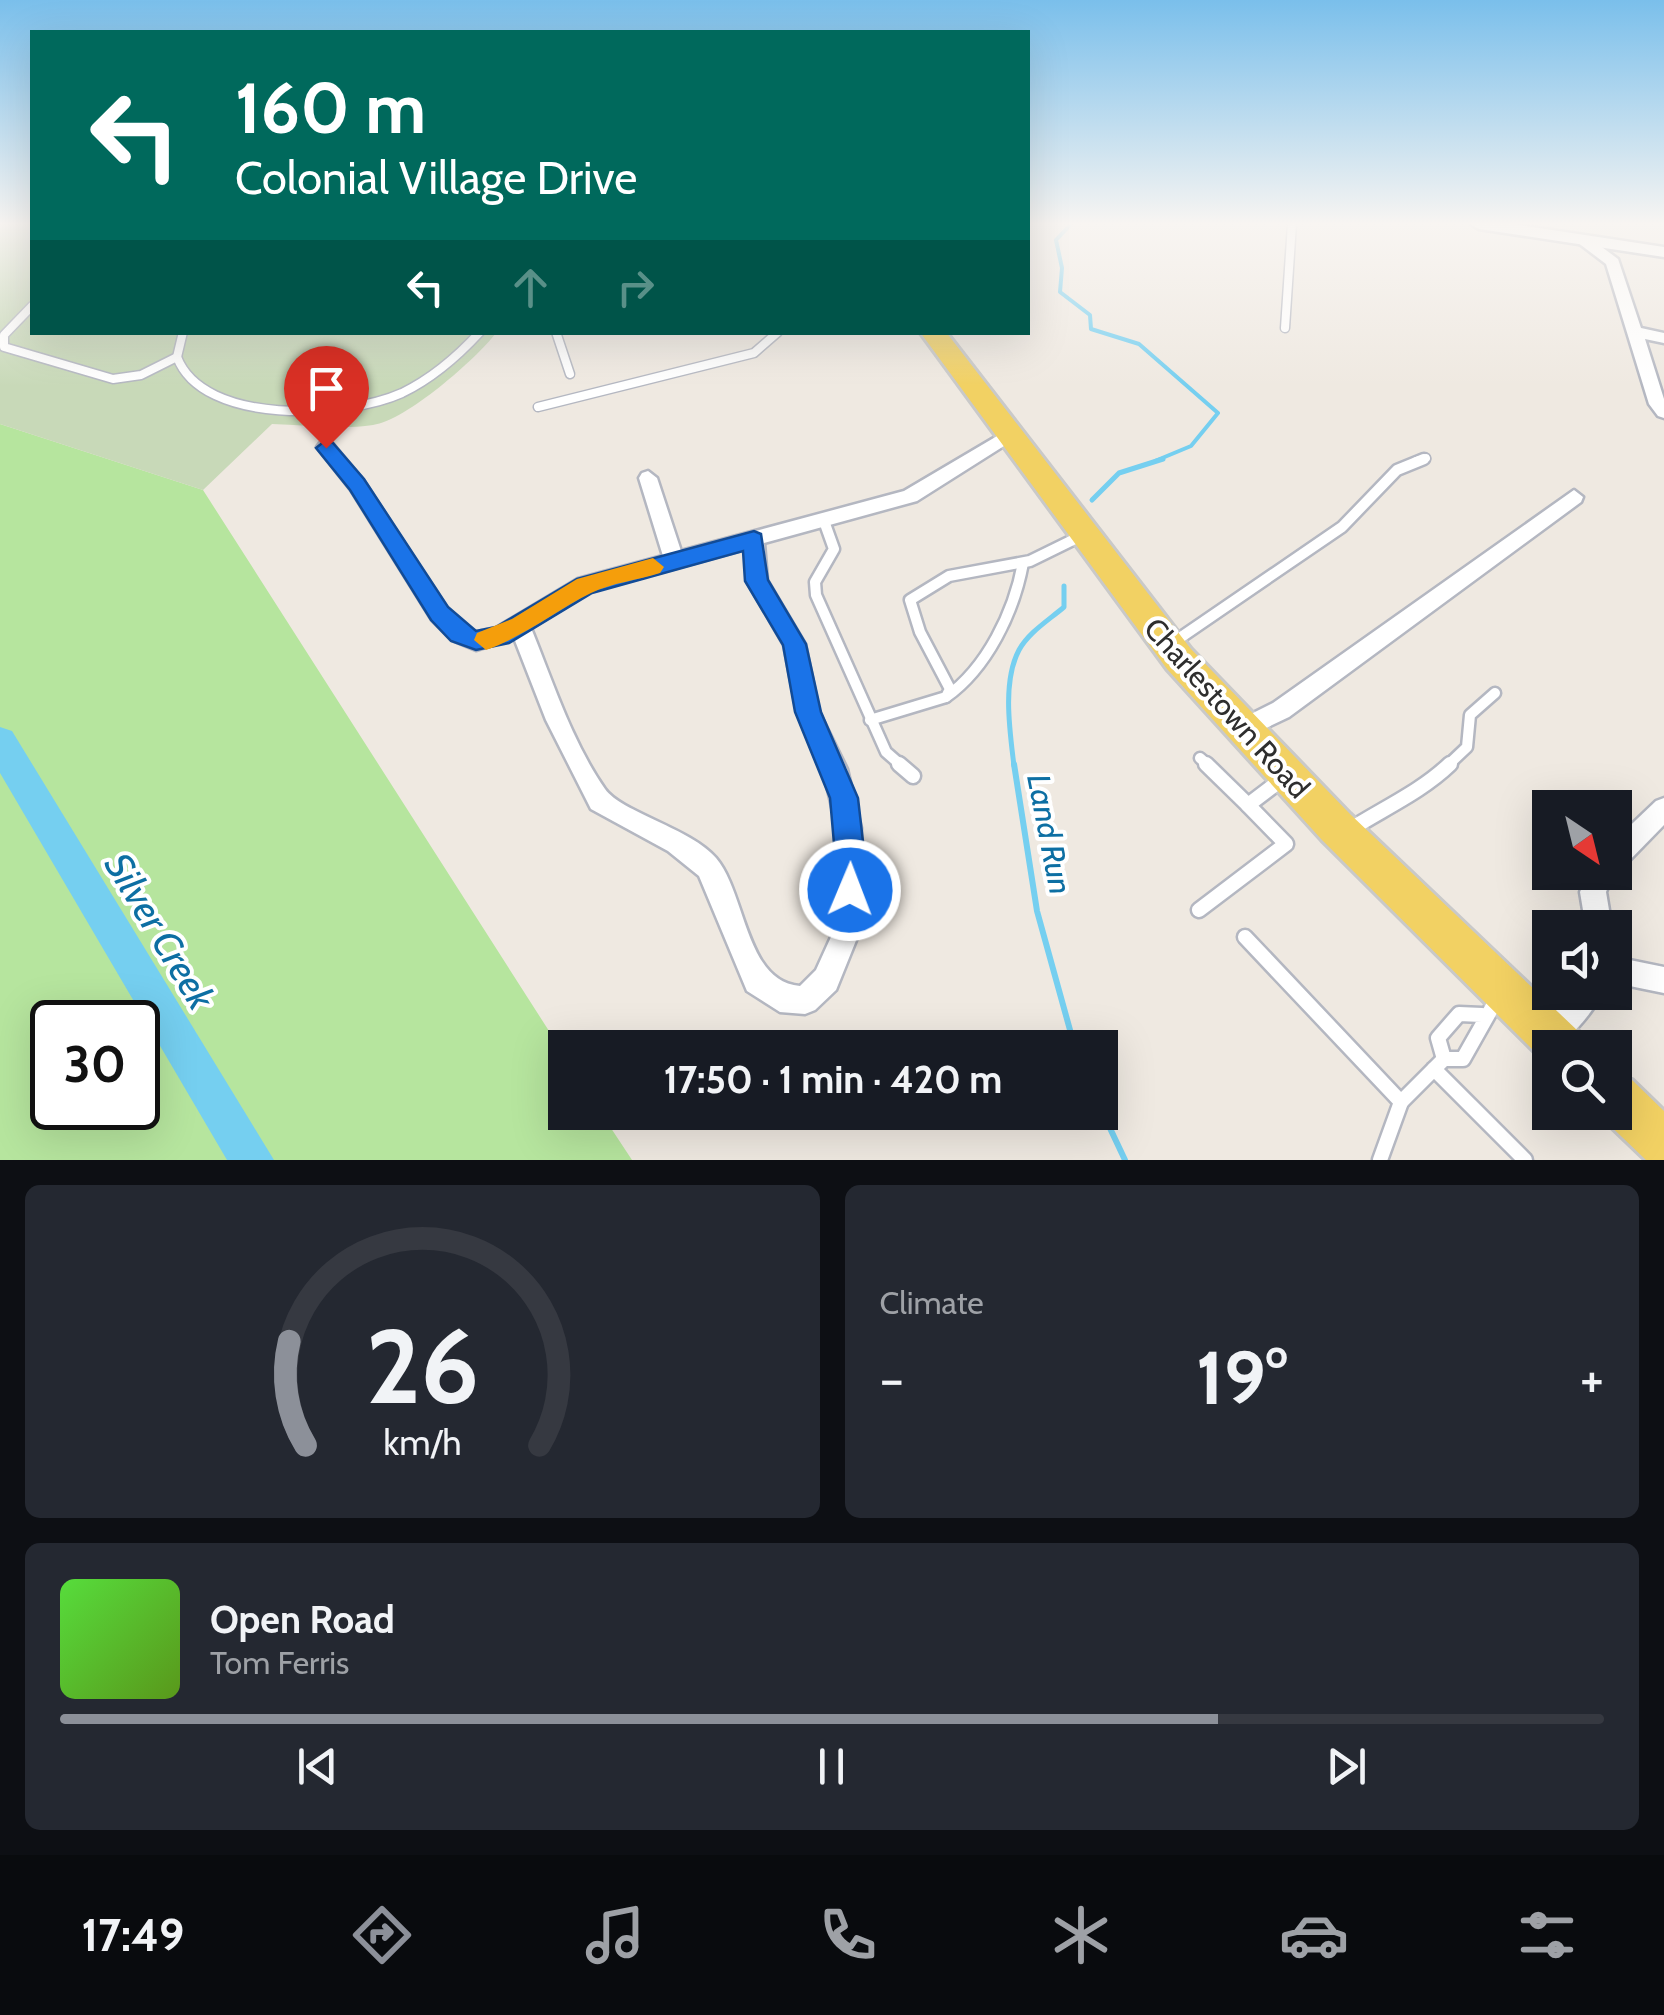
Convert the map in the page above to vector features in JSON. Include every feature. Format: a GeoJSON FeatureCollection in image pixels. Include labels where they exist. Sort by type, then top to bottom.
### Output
{"type":"FeatureCollection","features":[{"type":"Feature","properties":{"kind":"main road","name":"Charlestown Road"},"geometry":{"type":"LineString","coordinates":[[934,335],[1082,536],[1169,646],[1493,1003],[1538,1030]]}},
{"type":"Feature","properties":{"kind":"main road"},"geometry":{"type":"LineString","coordinates":[[1632,1113],[1664,1144]]}},
{"type":"Feature","properties":{"kind":"street"},"geometry":{"type":"LineString","coordinates":[[1618,278],[1657,404],[1664,412]]}},
{"type":"Feature","properties":{"kind":"street"},"geometry":{"type":"LineString","coordinates":[[1634,332],[1664,338]]}},
{"type":"Feature","properties":{"kind":"street"},"geometry":{"type":"LineString","coordinates":[[326,448],[357,485],[452,628],[476,640],[501,636],[586,586],[923,490],[1009,435]]}},
{"type":"Feature","properties":{"kind":"street"},"geometry":{"type":"LineString","coordinates":[[648,478],[674,561]]}},
{"type":"Feature","properties":{"kind":"street"},"geometry":{"type":"LineString","coordinates":[[1243,729],[1281,710],[1574,497]]}},
{"type":"Feature","properties":{"kind":"street"},"geometry":{"type":"LineString","coordinates":[[520,626],[557,720],[599,802],[677,843],[708,867],[757,982],[780,998],[805,1000],[826,980],[844,938],[849,828],[836,769],[808,712],[794,644],[757,581],[754,540]]}},
{"type":"Feature","properties":{"kind":"street"},"geometry":{"type":"LineString","coordinates":[[1632,840],[1664,809]]}},
{"type":"Feature","properties":{"kind":"street"},"geometry":{"type":"LineString","coordinates":[[1632,973],[1664,980]]}},
{"type":"Feature","properties":{"kind":"lane"},"geometry":{"type":"LineString","coordinates":[[1286,328],[1289,278]]}},
{"type":"Feature","properties":{"kind":"lane"},"geometry":{"type":"LineString","coordinates":[[30,308],[1,338],[1,344],[8,350],[114,379],[141,375],[177,357]]}},
{"type":"Feature","properties":{"kind":"lane"},"geometry":{"type":"LineString","coordinates":[[182,335],[177,357],[186,376],[217,396],[287,414],[331,414],[367,406],[420,382],[464,350],[477,335]]}},
{"type":"Feature","properties":{"kind":"lane"},"geometry":{"type":"LineString","coordinates":[[557,335],[570,374]]}},
{"type":"Feature","properties":{"kind":"lane"},"geometry":{"type":"LineString","coordinates":[[538,407],[754,352],[774,335]]}},
{"type":"Feature","properties":{"kind":"lane"},"geometry":{"type":"LineString","coordinates":[[1169,646],[1221,614],[1342,527],[1364,508],[1370,490],[1400,464],[1426,458]]}},
{"type":"Feature","properties":{"kind":"lane"},"geometry":{"type":"LineString","coordinates":[[824,521],[836,545],[836,556],[819,574],[816,595],[870,720],[896,766],[913,776]]}},
{"type":"Feature","properties":{"kind":"lane"},"geometry":{"type":"LineString","coordinates":[[946,698],[950,689],[920,632],[910,600],[942,577],[973,568],[1023,563],[1082,536]]}},
{"type":"Feature","properties":{"kind":"lane"},"geometry":{"type":"LineString","coordinates":[[870,720],[946,698],[971,679],[1017,594],[1023,563]]}},
{"type":"Feature","properties":{"kind":"lane"},"geometry":{"type":"LineString","coordinates":[[1343,834],[1402,794],[1429,784],[1467,747],[1463,728],[1468,714],[1495,693]]}},
{"type":"Feature","properties":{"kind":"lane"},"geometry":{"type":"LineString","coordinates":[[1198,910],[1286,844],[1200,758]]}},
{"type":"Feature","properties":{"kind":"lane"},"geometry":{"type":"LineString","coordinates":[[1248,806],[1286,776]]}},
{"type":"Feature","properties":{"kind":"lane"},"geometry":{"type":"LineString","coordinates":[[1245,937],[1401,1102]]}},
{"type":"Feature","properties":{"kind":"lane"},"geometry":{"type":"LineString","coordinates":[[1493,1003],[1459,1014],[1438,1038],[1439,1064],[1525,1160]]}},
{"type":"Feature","properties":{"kind":"lane"},"geometry":{"type":"LineString","coordinates":[[1380,1160],[1401,1102],[1439,1064],[1462,1059],[1480,1038],[1493,1003]]}},
{"type":"Feature","properties":{"kind":"green space"},"geometry":{"type":"Polygon","coordinates":[[[0,278],[30,278],[30,335],[494,335],[422,401],[387,421],[336,427],[272,424],[203,490],[0,424],[0,278]]]}},
{"type":"Feature","properties":{"kind":"green space"},"geometry":{"type":"Polygon","coordinates":[[[0,424],[203,490],[548,1030],[548,1130],[612,1130],[632,1160],[0,1160],[0,424]]]}},
{"type":"Feature","properties":{"kind":"waterway","name":"Land Run"},"geometry":{"type":"LineString","coordinates":[[1061,278],[1060,292],[1090,315],[1091,329],[1139,344],[1218,413],[1191,446],[1155,461]]}},
{"type":"Feature","properties":{"kind":"waterway","name":"Land Run"},"geometry":{"type":"LineString","coordinates":[[1092,500],[1119,473],[1163,459]]}},
{"type":"Feature","properties":{"kind":"waterway","name":"Land Run"},"geometry":{"type":"LineString","coordinates":[[1014,766],[1010,677],[1019,650],[1028,638],[1064,607],[1064,586]]}},
{"type":"Feature","properties":{"kind":"waterway","name":"Silver Creek"},"geometry":{"type":"LineString","coordinates":[[0,742],[252,1160]]}},
{"type":"Feature","properties":{"kind":"waterway"},"geometry":{"type":"LineString","coordinates":[[1014,764],[1037,911],[1070,1030]]}},
{"type":"Feature","properties":{"kind":"waterway","name":"Land Run"},"geometry":{"type":"LineString","coordinates":[[1111,1130],[1125,1160]]}},
{"type":"Feature","properties":{"kind":"slow traffic"},"geometry":{"type":"LineString","coordinates":[[486,640],[520,626],[586,586],[653,567]]}},
{"type":"Feature","properties":{"kind":"route"},"geometry":{"type":"LineString","coordinates":[[326,448],[357,485],[440,614],[459,634],[476,640],[501,636],[586,586],[754,540],[758,552],[757,581],[785,622],[794,644],[808,712],[836,769],[844,798],[849,828],[850,890]]}}]}
